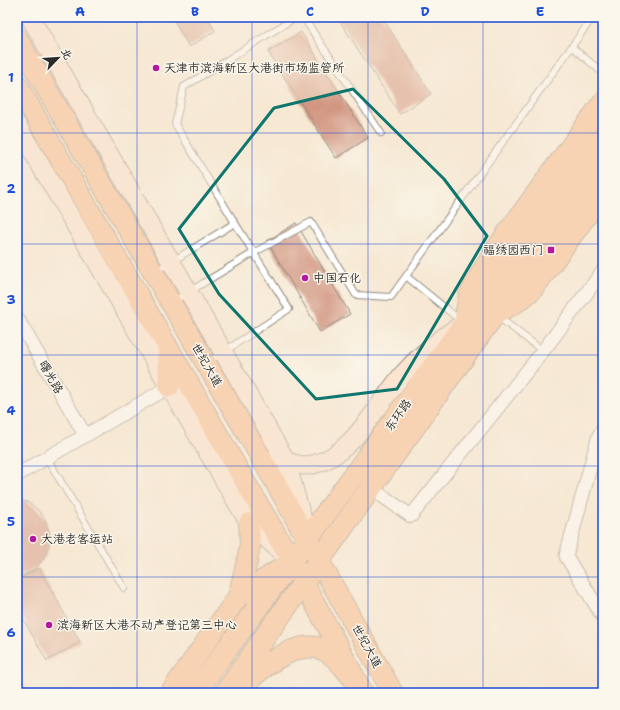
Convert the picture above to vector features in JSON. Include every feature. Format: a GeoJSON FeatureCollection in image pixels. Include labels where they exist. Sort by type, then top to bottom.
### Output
{"type":"FeatureCollection","features":[{"type":"Feature","properties":{"kind":"highway","name":"东环路"},"geometry":{"type":"LineString","coordinates":[[195,693],[464,324],[603,137]]}},
{"type":"Feature","properties":{"kind":"highway","name":"东环路"},"geometry":{"type":"LineString","coordinates":[[225,693],[245,663],[304,584],[494,314],[603,168]]}},
{"type":"Feature","properties":{"kind":"highway"},"geometry":{"type":"LineString","coordinates":[[234,693],[259,670],[275,660],[290,652],[313,647],[324,650],[336,659],[359,686]]}},
{"type":"Feature","properties":{"kind":"main road"},"geometry":{"type":"LineString","coordinates":[[30,17],[286,461],[308,540]]}},
{"type":"Feature","properties":{"kind":"main road","name":"世纪大道"},"geometry":{"type":"LineString","coordinates":[[17,38],[244,428],[393,693]]}},
{"type":"Feature","properties":{"kind":"main road","name":"世纪大道"},"geometry":{"type":"LineString","coordinates":[[17,84],[292,561],[359,686]]}},
{"type":"Feature","properties":{"kind":"main road"},"geometry":{"type":"LineString","coordinates":[[244,428],[272,455],[286,461],[308,466],[327,459],[343,449],[353,440],[415,360],[447,335],[464,324],[468,295],[480,275],[503,239],[603,102]]}},
{"type":"Feature","properties":{"kind":"main road"},"geometry":{"type":"LineString","coordinates":[[17,125],[249,523],[292,561],[238,597],[170,693]]}},
{"type":"Feature","properties":{"kind":"main road"},"geometry":{"type":"LineString","coordinates":[[494,314],[523,299],[533,289],[603,193]]}},
{"type":"Feature","properties":{"kind":"main road"},"geometry":{"type":"LineString","coordinates":[[168,348],[169,387]]}},
{"type":"Feature","properties":{"kind":"main road"},"geometry":{"type":"LineString","coordinates":[[238,597],[250,544],[249,523]]}},
{"type":"Feature","properties":{"kind":"street"},"geometry":{"type":"LineString","coordinates":[[371,488],[411,516],[544,351],[603,271]]}},
{"type":"Feature","properties":{"kind":"street","name":"曙光路"},"geometry":{"type":"LineString","coordinates":[[17,318],[85,435]]}},
{"type":"Feature","properties":{"kind":"street"},"geometry":{"type":"LineString","coordinates":[[17,475],[169,387],[199,402]]}},
{"type":"Feature","properties":{"kind":"street"},"geometry":{"type":"LineString","coordinates":[[603,430],[599,435],[566,556],[603,617]]}},
{"type":"Feature","properties":{"kind":"street"},"geometry":{"type":"LineString","coordinates":[[17,684],[22,693]]}},
{"type":"Feature","properties":{"kind":"lane"},"geometry":{"type":"LineString","coordinates":[[206,363],[289,309],[253,253],[175,124],[184,87],[296,17]]}},
{"type":"Feature","properties":{"kind":"lane"},"geometry":{"type":"LineString","coordinates":[[303,17],[381,133]]}},
{"type":"Feature","properties":{"kind":"lane"},"geometry":{"type":"LineString","coordinates":[[171,302],[253,253],[311,222],[356,295],[391,297],[593,17]]}},
{"type":"Feature","properties":{"kind":"lane"},"geometry":{"type":"LineString","coordinates":[[572,47],[603,73]]}},
{"type":"Feature","properties":{"kind":"lane"},"geometry":{"type":"LineString","coordinates":[[154,272],[235,223]]}},
{"type":"Feature","properties":{"kind":"lane"},"geometry":{"type":"LineString","coordinates":[[406,276],[464,324]]}},
{"type":"Feature","properties":{"kind":"lane"},"geometry":{"type":"LineString","coordinates":[[494,314],[544,351]]}},
{"type":"Feature","properties":{"kind":"lane"},"geometry":{"type":"LineString","coordinates":[[596,449],[603,464]]}},
{"type":"Feature","properties":{"kind":"lane"},"geometry":{"type":"LineString","coordinates":[[47,458],[124,588]]}},
{"type":"Feature","properties":{"kind":"highlighted area"},"geometry":{"type":"Polygon","coordinates":[[[353,89],[444,179],[487,236],[397,389],[316,399],[219,294],[179,229],[274,108],[353,89]]]}},
{"type":"Feature","properties":{"kind":"building","name":"天津市滨海新区大港街市场监管所"},"geometry":{"type":"Polygon","coordinates":[[[172,17],[207,17],[215,31],[189,47],[172,17]]]}},
{"type":"Feature","properties":{"kind":"building"},"geometry":{"type":"Polygon","coordinates":[[[337,17],[382,17],[431,94],[400,114],[337,17]]]}},
{"type":"Feature","properties":{"kind":"building"},"geometry":{"type":"Polygon","coordinates":[[[301,32],[368,138],[336,158],[268,52],[301,32]]]}},
{"type":"Feature","properties":{"kind":"building"},"geometry":{"type":"Polygon","coordinates":[[[296,223],[350,314],[320,332],[267,241],[296,223]]]}},
{"type":"Feature","properties":{"kind":"building","name":"大港老客运站"},"geometry":{"type":"Polygon","coordinates":[[[17,499],[27,502],[37,509],[45,519],[49,532],[49,546],[44,558],[35,569],[23,575],[17,576],[17,499]]]}},
{"type":"Feature","properties":{"kind":"building","name":"滨海新区大港不动产登记第三中心"},"geometry":{"type":"Polygon","coordinates":[[[39,568],[80,642],[47,661],[17,608],[17,580],[39,568]]]}},
{"type":"Feature","properties":{"kind":"place","name":"天津市滨海新区大港街市场监管所"},"geometry":{"type":"Point","coordinates":[156,68]}},
{"type":"Feature","properties":{"kind":"place","name":"福绣园西门"},"geometry":{"type":"Point","coordinates":[551,250]}},
{"type":"Feature","properties":{"kind":"place","name":"中国石化"},"geometry":{"type":"Point","coordinates":[305,278]}},
{"type":"Feature","properties":{"kind":"place","name":"大港老客运站"},"geometry":{"type":"Point","coordinates":[33,539]}},
{"type":"Feature","properties":{"kind":"place","name":"滨海新区大港不动产登记第三中心"},"geometry":{"type":"Point","coordinates":[49,625]}}]}
